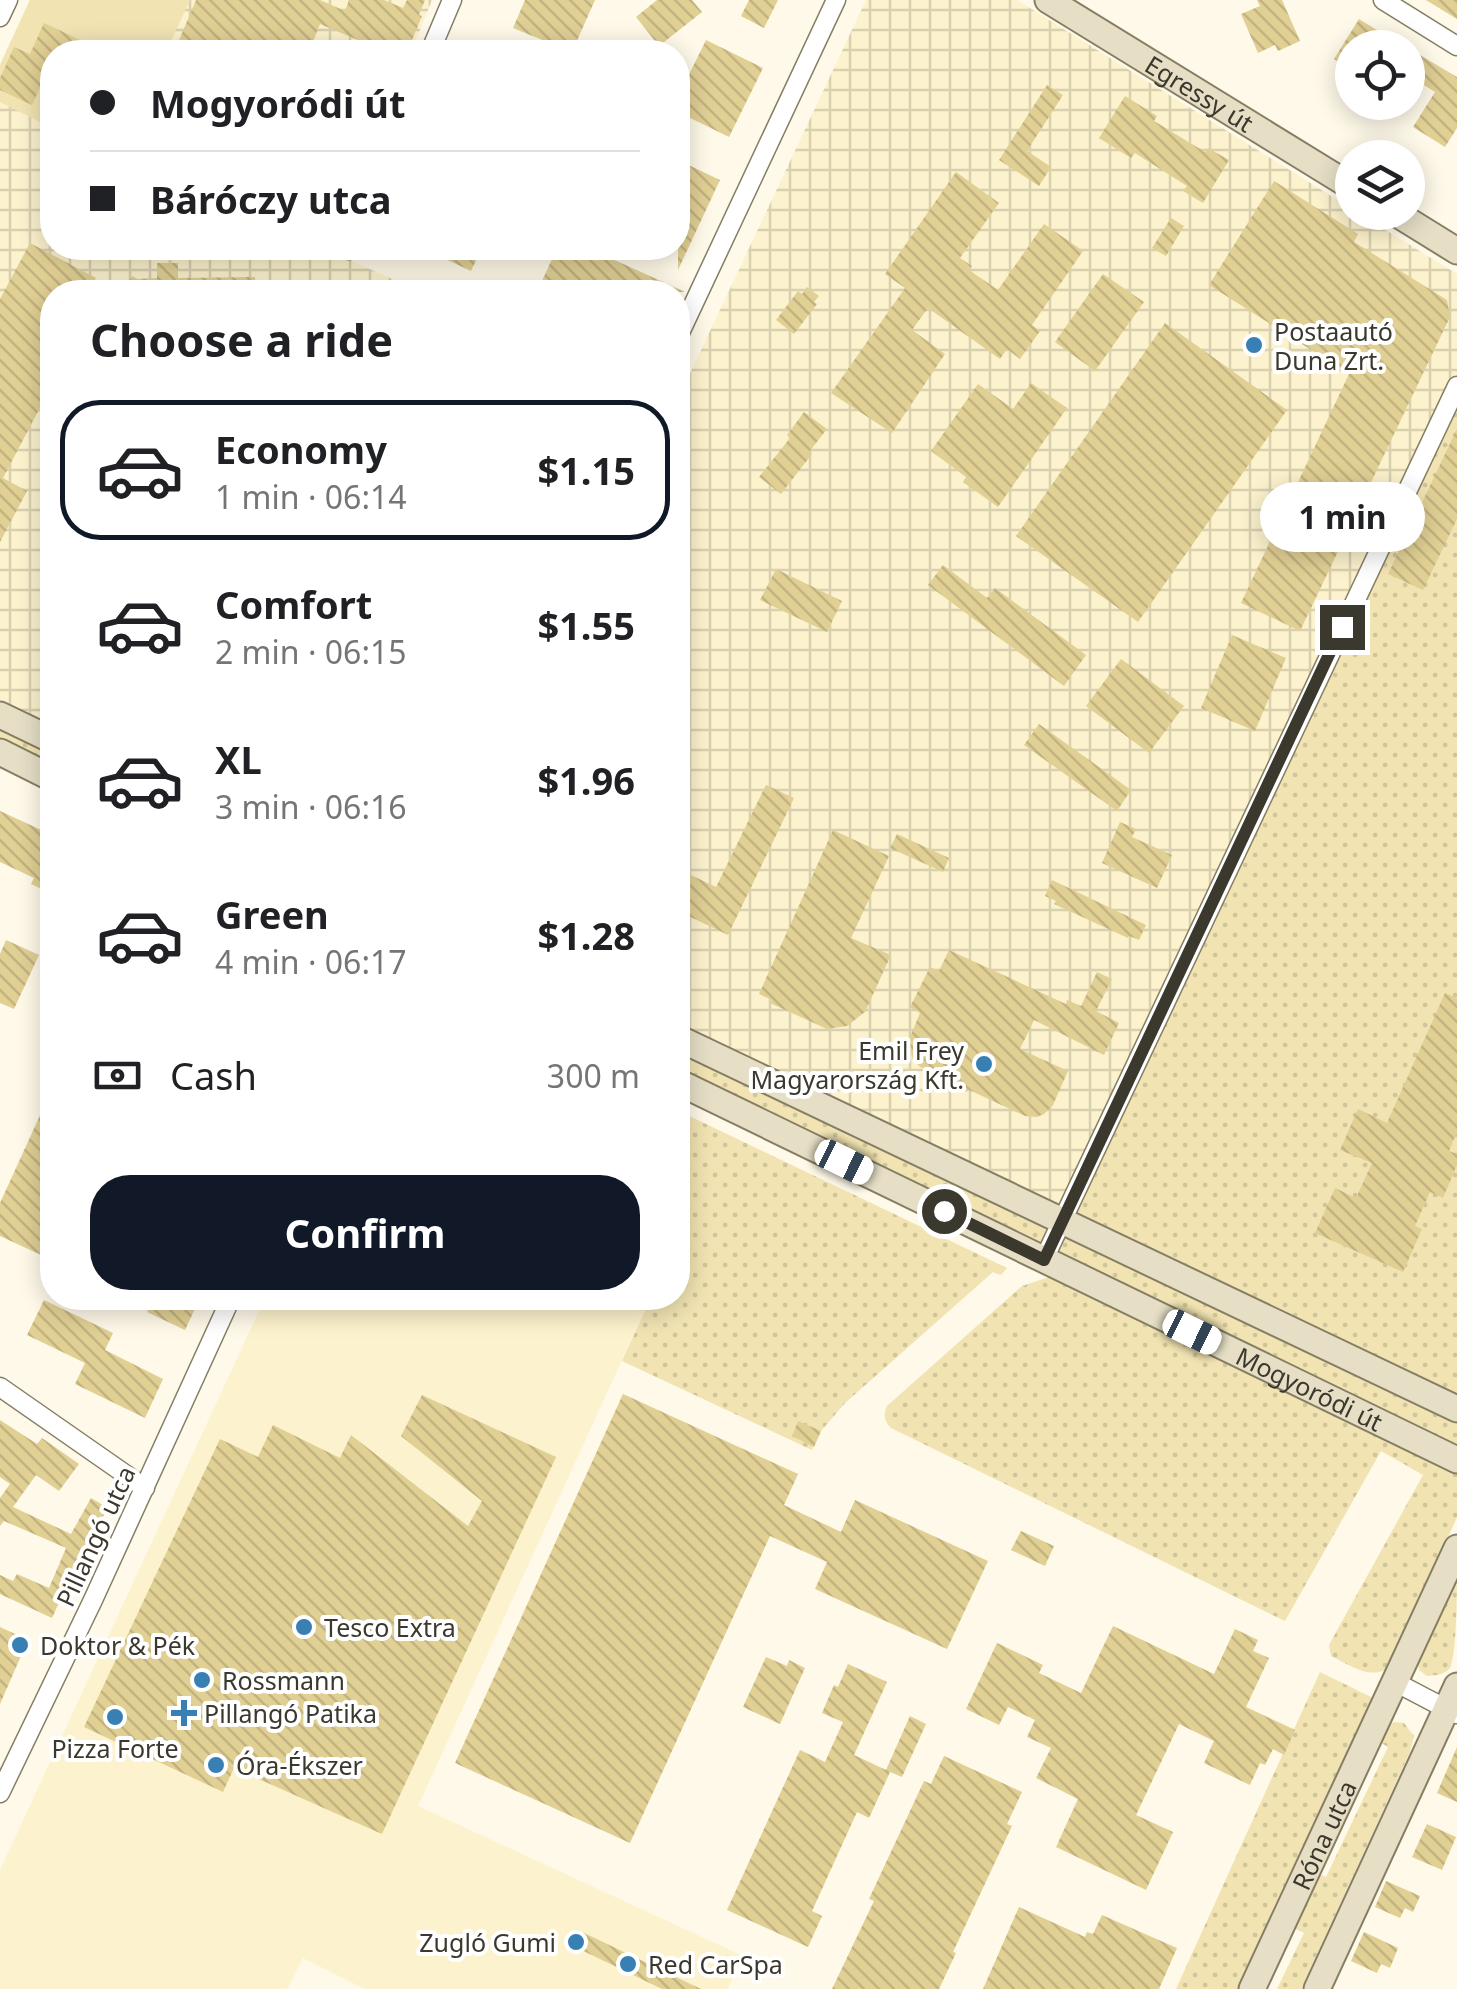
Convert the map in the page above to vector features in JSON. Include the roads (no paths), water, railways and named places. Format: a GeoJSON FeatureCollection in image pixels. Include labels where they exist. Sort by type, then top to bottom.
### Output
{"type":"FeatureCollection","features":[{"type":"Feature","properties":{"kind":"street"},"geometry":{"type":"LineString","coordinates":[[0,17],[8,0]]}},
{"type":"Feature","properties":{"kind":"street"},"geometry":{"type":"LineString","coordinates":[[435,40],[452,0]]}},
{"type":"Feature","properties":{"kind":"street"},"geometry":{"type":"LineString","coordinates":[[690,311],[836,0]]}},
{"type":"Feature","properties":{"kind":"street","name":"Egressy út"},"geometry":{"type":"LineString","coordinates":[[1048,0],[1335,177]]}},
{"type":"Feature","properties":{"kind":"street"},"geometry":{"type":"LineString","coordinates":[[1383,0],[1457,46]]}},
{"type":"Feature","properties":{"kind":"street"},"geometry":{"type":"LineString","coordinates":[[1423,230],[1457,251]]}},
{"type":"Feature","properties":{"kind":"street"},"geometry":{"type":"LineString","coordinates":[[1044,1260],[1457,386]]}},
{"type":"Feature","properties":{"kind":"street"},"geometry":{"type":"LineString","coordinates":[[0,715],[40,734]]}},
{"type":"Feature","properties":{"kind":"street"},"geometry":{"type":"LineString","coordinates":[[0,752],[40,772]]}},
{"type":"Feature","properties":{"kind":"street","name":"Mogyoródi út"},"geometry":{"type":"LineString","coordinates":[[690,1044],[1457,1409]]}},
{"type":"Feature","properties":{"kind":"street","name":"Mogyoródi út"},"geometry":{"type":"LineString","coordinates":[[690,1088],[1457,1460]]}},
{"type":"Feature","properties":{"kind":"street","name":"Pillangó utca"},"geometry":{"type":"LineString","coordinates":[[0,1793],[94,1600],[226,1310]]}},
{"type":"Feature","properties":{"kind":"street"},"geometry":{"type":"LineString","coordinates":[[0,1386],[145,1488]]}},
{"type":"Feature","properties":{"kind":"street","name":"Róna utca"},"geometry":{"type":"LineString","coordinates":[[1252,1989],[1457,1548]]}},
{"type":"Feature","properties":{"kind":"street"},"geometry":{"type":"LineString","coordinates":[[1317,1989],[1453,1703],[1395,1682]]}},
{"type":"Feature","properties":{"kind":"place","name":"Postaautó Duna Zrt."},"geometry":{"type":"Point","coordinates":[1254,345]}},
{"type":"Feature","properties":{"kind":"place","name":"Emil Frey Magyarország Kft."},"geometry":{"type":"Point","coordinates":[984,1064]}},
{"type":"Feature","properties":{"kind":"place","name":"Tesco Extra"},"geometry":{"type":"Point","coordinates":[304,1627]}},
{"type":"Feature","properties":{"kind":"place","name":"Doktor & Pék"},"geometry":{"type":"Point","coordinates":[20,1645]}},
{"type":"Feature","properties":{"kind":"place","name":"Rossmann"},"geometry":{"type":"Point","coordinates":[202,1680]}},
{"type":"Feature","properties":{"kind":"place","name":"Pillangó Patika"},"geometry":{"type":"Point","coordinates":[184,1713]}},
{"type":"Feature","properties":{"kind":"place","name":"Pizza Forte"},"geometry":{"type":"Point","coordinates":[115,1717]}},
{"type":"Feature","properties":{"kind":"place","name":"Óra-Ékszer"},"geometry":{"type":"Point","coordinates":[216,1765]}},
{"type":"Feature","properties":{"kind":"place","name":"Zugló Gumi"},"geometry":{"type":"Point","coordinates":[576,1942]}},
{"type":"Feature","properties":{"kind":"place","name":"Red CarSpa"},"geometry":{"type":"Point","coordinates":[628,1964]}}]}
